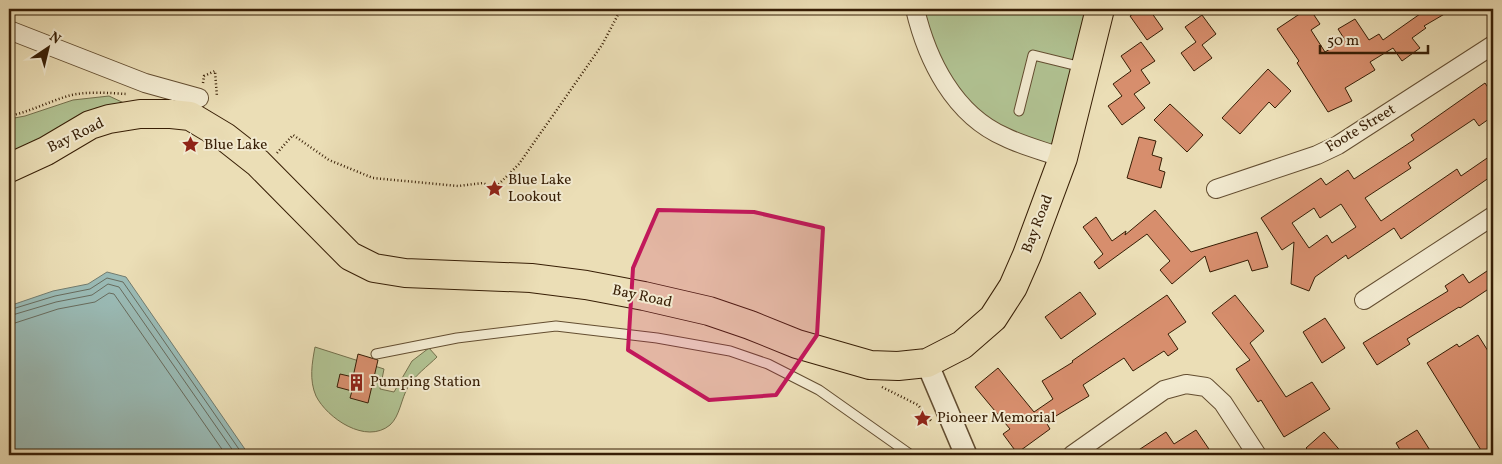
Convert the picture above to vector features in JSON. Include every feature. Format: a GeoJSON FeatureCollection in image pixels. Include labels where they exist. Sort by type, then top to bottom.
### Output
{"type":"FeatureCollection","features":[{"type":"Feature","properties":{"kind":"main road","name":"Bay Road"},"geometry":{"type":"LineString","coordinates":[[9,168],[46,151],[90,126],[109,119],[140,114],[190,116],[225,137],[258,163],[350,256],[374,268],[405,273],[530,278],[586,285],[709,311],[796,344],[870,365],[898,366],[927,363],[962,345],[993,318],[1013,287],[1024,263],[1063,158],[1100,9]]}},
{"type":"Feature","properties":{"kind":"street"},"geometry":{"type":"LineString","coordinates":[[914,9],[921,34],[933,63],[965,109],[981,124],[1004,137],[1063,158]]}},
{"type":"Feature","properties":{"kind":"street"},"geometry":{"type":"LineString","coordinates":[[9,30],[145,83],[208,97]]}},
{"type":"Feature","properties":{"kind":"street","name":"Foote Street"},"geometry":{"type":"LineString","coordinates":[[1216,189],[1318,155],[1338,145],[1493,45]]}},
{"type":"Feature","properties":{"kind":"street"},"geometry":{"type":"LineString","coordinates":[[1364,300],[1493,216]]}},
{"type":"Feature","properties":{"kind":"street"},"geometry":{"type":"LineString","coordinates":[[927,363],[966,455]]}},
{"type":"Feature","properties":{"kind":"street"},"geometry":{"type":"LineString","coordinates":[[1072,455],[1164,390],[1186,384],[1206,387],[1223,403],[1257,455]]}},
{"type":"Feature","properties":{"kind":"lane"},"geometry":{"type":"LineString","coordinates":[[1019,111],[1034,55],[1085,67]]}},
{"type":"Feature","properties":{"kind":"lane"},"geometry":{"type":"LineString","coordinates":[[376,354],[457,338],[556,326],[657,338],[730,351],[768,364],[819,390],[911,455]]}},
{"type":"Feature","properties":{"kind":"path"},"geometry":{"type":"LineString","coordinates":[[280,161],[276,152],[293,136],[329,160],[373,178],[409,183],[458,186],[482,183],[494,189],[518,164],[602,46],[621,9]]}},
{"type":"Feature","properties":{"kind":"path"},"geometry":{"type":"LineString","coordinates":[[208,97],[215,71]]}},
{"type":"Feature","properties":{"kind":"highlighted area"},"geometry":{"type":"Polygon","coordinates":[[[658,210],[754,212],[823,228],[817,335],[776,395],[709,400],[628,350],[633,268],[658,210]]]}},
{"type":"Feature","properties":{"kind":"green space"},"geometry":{"type":"Polygon","coordinates":[[[924,9],[1090,9],[1056,149],[1007,132],[974,110],[938,58],[924,9]]]}},
{"type":"Feature","properties":{"kind":"green space"},"geometry":{"type":"Polygon","coordinates":[[[109,96],[124,103],[96,108],[68,125],[9,155],[9,119],[25,116],[73,100],[109,96]]]}},
{"type":"Feature","properties":{"kind":"green space"},"geometry":{"type":"Polygon","coordinates":[[[315,347],[384,369],[380,389],[394,392],[412,361],[429,348],[437,357],[410,383],[398,412],[390,425],[370,432],[348,426],[329,413],[321,404],[312,384],[312,365],[315,347]]]}},
{"type":"Feature","properties":{"kind":"water"},"geometry":{"type":"Polygon","coordinates":[[[107,272],[126,277],[249,455],[9,455],[9,306],[53,291],[88,284],[107,272]]]}},
{"type":"Feature","properties":{"kind":"building"},"geometry":{"type":"Polygon","coordinates":[[[1141,9],[1149,9],[1163,29],[1147,40],[1130,16],[1141,9]]]}},
{"type":"Feature","properties":{"kind":"building"},"geometry":{"type":"Polygon","coordinates":[[[1307,9],[1310,9],[1320,24],[1311,30],[1325,52],[1345,40],[1338,29],[1355,19],[1369,40],[1379,34],[1383,40],[1427,9],[1453,9],[1424,26],[1426,28],[1412,38],[1420,48],[1402,61],[1393,48],[1370,62],[1375,70],[1345,88],[1352,101],[1328,112],[1297,63],[1299,61],[1277,29],[1307,9]]]}},
{"type":"Feature","properties":{"kind":"building"},"geometry":{"type":"Polygon","coordinates":[[[1202,15],[1216,34],[1202,45],[1212,58],[1194,71],[1181,53],[1196,42],[1185,27],[1202,15]]]}},
{"type":"Feature","properties":{"kind":"building"},"geometry":{"type":"Polygon","coordinates":[[[1141,42],[1155,61],[1141,70],[1150,83],[1134,94],[1145,108],[1122,125],[1108,106],[1122,96],[1113,84],[1131,71],[1121,56],[1141,42]]]}},
{"type":"Feature","properties":{"kind":"building"},"geometry":{"type":"Polygon","coordinates":[[[1268,69],[1291,91],[1275,108],[1269,102],[1240,134],[1222,118],[1268,69]]]}},
{"type":"Feature","properties":{"kind":"building"},"geometry":{"type":"Polygon","coordinates":[[[1485,83],[1493,95],[1493,116],[1479,126],[1474,119],[1408,163],[1411,168],[1365,198],[1381,221],[1457,169],[1461,176],[1493,154],[1493,175],[1401,239],[1394,228],[1348,259],[1346,255],[1315,277],[1309,291],[1291,284],[1294,242],[1282,250],[1261,218],[1321,178],[1326,185],[1348,170],[1354,179],[1414,140],[1411,135],[1485,83]],[[1341,204],[1320,218],[1314,208],[1292,223],[1309,248],[1327,235],[1332,243],[1356,227],[1341,204]]]}},
{"type":"Feature","properties":{"kind":"building"},"geometry":{"type":"Polygon","coordinates":[[[1170,104],[1203,135],[1187,152],[1154,120],[1170,104]]]}},
{"type":"Feature","properties":{"kind":"building"},"geometry":{"type":"Polygon","coordinates":[[[1139,137],[1156,141],[1152,155],[1162,158],[1159,170],[1165,172],[1161,188],[1127,178],[1139,137]]]}},
{"type":"Feature","properties":{"kind":"building"},"geometry":{"type":"Polygon","coordinates":[[[1155,210],[1191,252],[1257,232],[1268,267],[1252,271],[1248,260],[1210,272],[1205,256],[1172,284],[1160,270],[1170,261],[1147,234],[1099,269],[1094,262],[1103,254],[1083,227],[1096,217],[1112,241],[1126,231],[1125,235],[1155,210]]]}},
{"type":"Feature","properties":{"kind":"building"},"geometry":{"type":"Polygon","coordinates":[[[1493,267],[1493,286],[1407,339],[1410,344],[1377,365],[1363,343],[1448,291],[1445,286],[1463,274],[1469,283],[1493,267]]]}},
{"type":"Feature","properties":{"kind":"building"},"geometry":{"type":"Polygon","coordinates":[[[1080,292],[1096,314],[1061,339],[1045,317],[1080,292]]]}},
{"type":"Feature","properties":{"kind":"building"},"geometry":{"type":"Polygon","coordinates":[[[1167,295],[1186,322],[1168,334],[1178,349],[1168,356],[1164,351],[1133,371],[1124,358],[1083,385],[1089,396],[1046,422],[1050,429],[1017,453],[1003,434],[1010,429],[975,387],[998,368],[1034,412],[1053,399],[1042,381],[1073,362],[1167,295]]]}},
{"type":"Feature","properties":{"kind":"building"},"geometry":{"type":"Polygon","coordinates":[[[1235,295],[1264,331],[1250,343],[1286,397],[1312,382],[1330,409],[1284,437],[1261,400],[1258,402],[1236,369],[1250,360],[1212,313],[1235,295]]]}},
{"type":"Feature","properties":{"kind":"building"},"geometry":{"type":"Polygon","coordinates":[[[1325,318],[1345,348],[1322,363],[1303,332],[1325,318]]]}},
{"type":"Feature","properties":{"kind":"building"},"geometry":{"type":"Polygon","coordinates":[[[1478,335],[1493,359],[1493,452],[1488,455],[1484,455],[1427,363],[1457,344],[1459,347],[1478,335]]]}},
{"type":"Feature","properties":{"kind":"building","name":"Pumping Station"},"geometry":{"type":"Polygon","coordinates":[[[358,354],[378,360],[368,403],[350,398],[352,391],[337,387],[340,374],[353,377],[358,354]]]}},
{"type":"Feature","properties":{"kind":"building"},"geometry":{"type":"Polygon","coordinates":[[[1196,430],[1213,455],[1131,455],[1166,432],[1174,444],[1196,430]]]}},
{"type":"Feature","properties":{"kind":"building"},"geometry":{"type":"Polygon","coordinates":[[[1417,430],[1433,455],[1403,455],[1396,443],[1417,430]]]}},
{"type":"Feature","properties":{"kind":"building"},"geometry":{"type":"Polygon","coordinates":[[[1324,432],[1344,455],[1313,455],[1306,448],[1324,432]]]}},
{"type":"Feature","properties":{"kind":"place","name":"Blue Lake"},"geometry":{"type":"Point","coordinates":[190,145]}},
{"type":"Feature","properties":{"kind":"place","name":"Blue Lake Lookout"},"geometry":{"type":"Point","coordinates":[494,189]}},
{"type":"Feature","properties":{"kind":"place","name":"Pumping Station"},"geometry":{"type":"Point","coordinates":[356,382]}},
{"type":"Feature","properties":{"kind":"place","name":"Pioneer Memorial"},"geometry":{"type":"Point","coordinates":[923,418]}}]}
